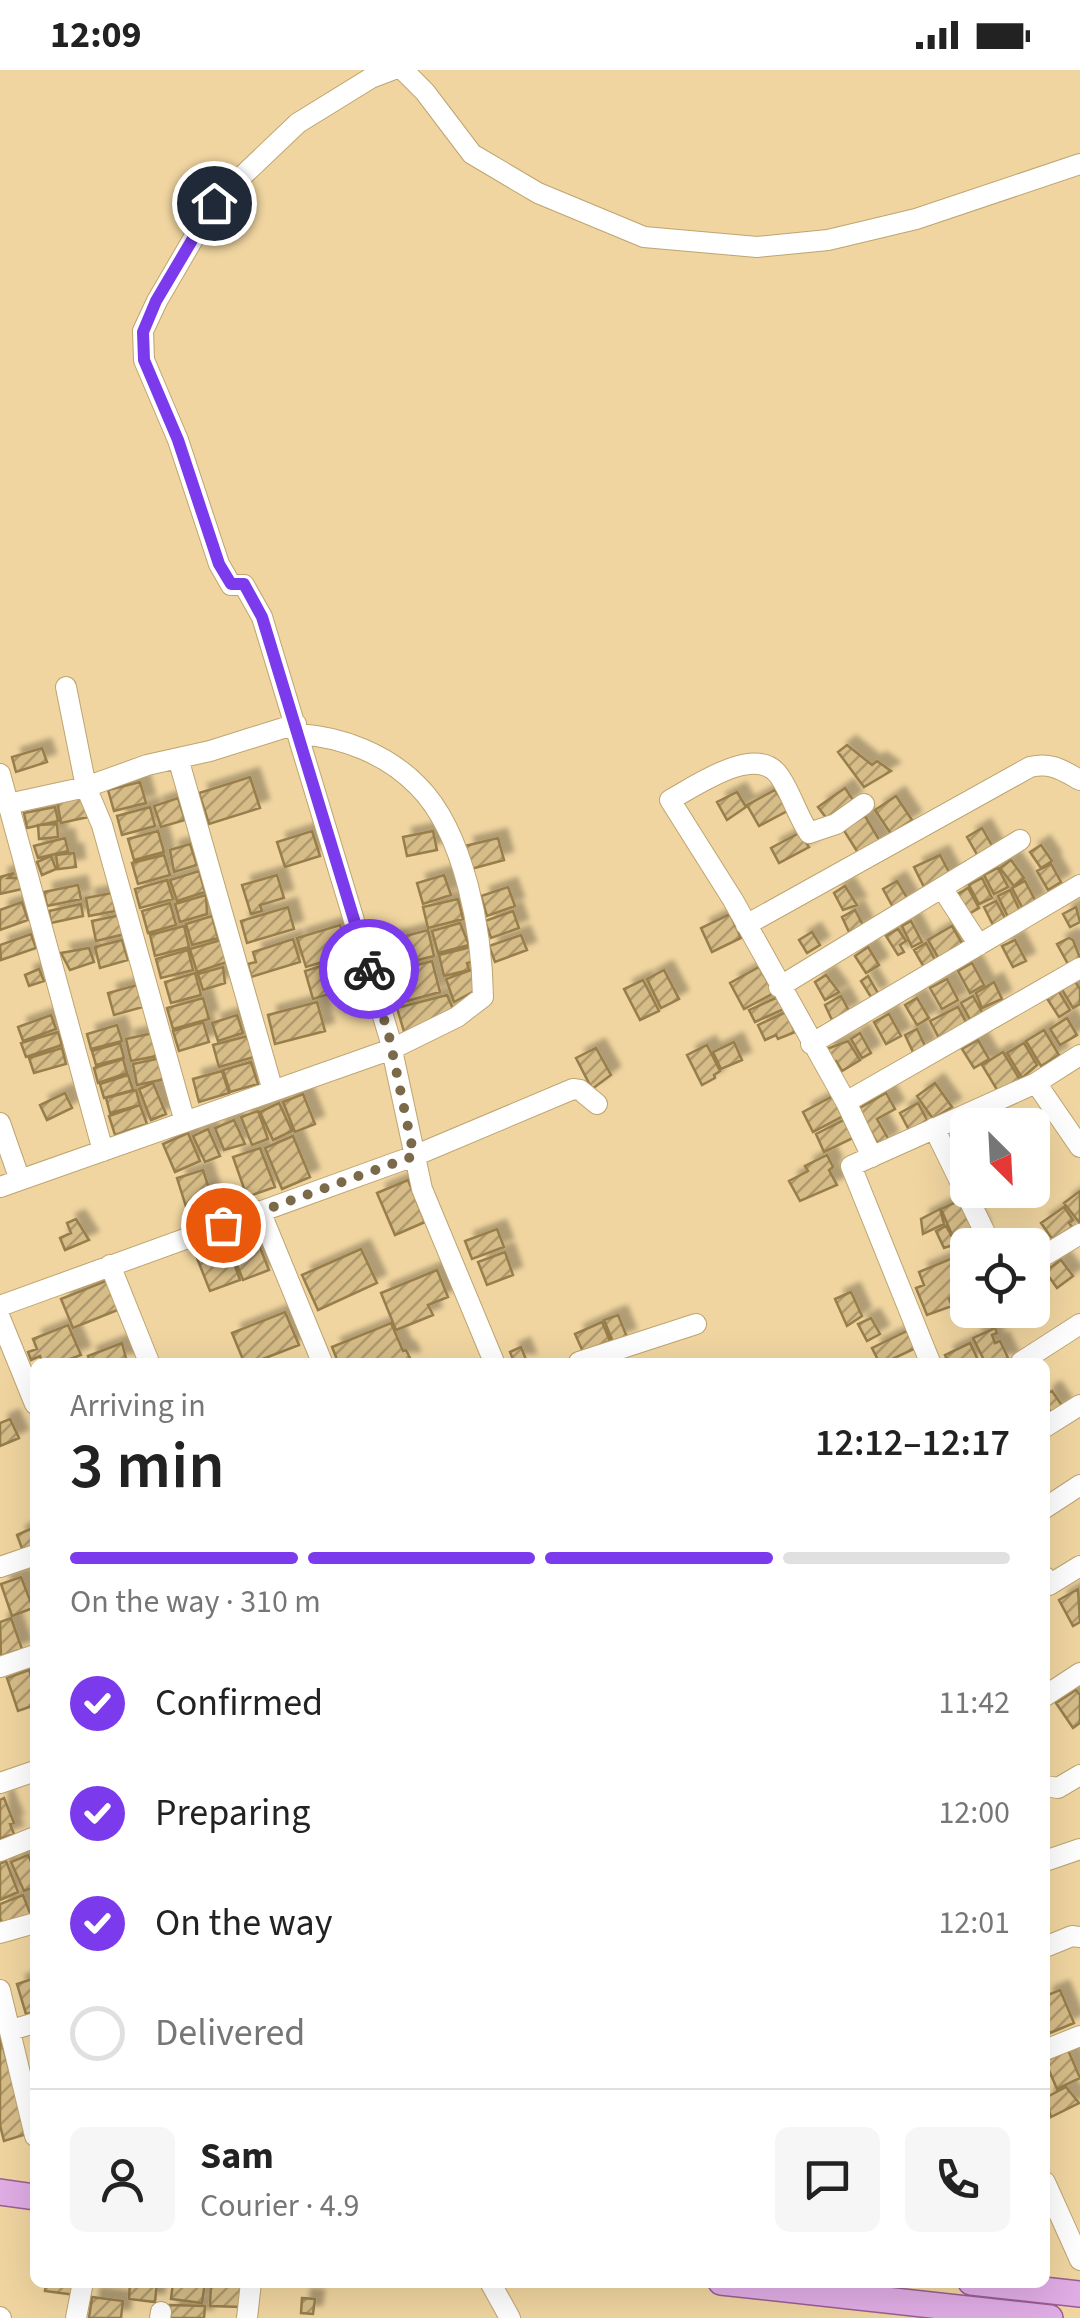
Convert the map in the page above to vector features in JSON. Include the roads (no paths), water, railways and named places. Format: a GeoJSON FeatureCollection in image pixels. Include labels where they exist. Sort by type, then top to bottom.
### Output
{"type":"FeatureCollection","features":[{"type":"Feature","properties":{"kind":"main road"},"geometry":{"type":"LineString","coordinates":[[0,2192],[30,2195]]}},
{"type":"Feature","properties":{"kind":"main road"},"geometry":{"type":"LineString","coordinates":[[757,2288],[885,2310],[1050,2318]]}},
{"type":"Feature","properties":{"kind":"main road"},"geometry":{"type":"LineString","coordinates":[[1026,2288],[1080,2294]]}},
{"type":"Feature","properties":{"kind":"street"},"geometry":{"type":"LineString","coordinates":[[392,70],[371,78],[298,123],[214,203],[194,233],[143,332],[144,360],[178,440],[219,564],[231,584],[244,584],[262,617],[392,1049],[422,1190],[492,1358]]}},
{"type":"Feature","properties":{"kind":"street"},"geometry":{"type":"LineString","coordinates":[[403,70],[425,92],[472,154],[538,193],[644,237],[757,248],[828,240],[916,219],[1080,164]]}},
{"type":"Feature","properties":{"kind":"street"},"geometry":{"type":"LineString","coordinates":[[66,687],[86,786],[102,825],[186,1122]]}},
{"type":"Feature","properties":{"kind":"street"},"geometry":{"type":"LineString","coordinates":[[0,1124],[10,1184],[392,1049],[457,1016],[483,997],[482,958],[465,879],[443,819],[418,785],[380,758],[335,737],[298,729],[8,804]]}},
{"type":"Feature","properties":{"kind":"street"},"geometry":{"type":"LineString","coordinates":[[178,758],[273,1091]]}},
{"type":"Feature","properties":{"kind":"street"},"geometry":{"type":"LineString","coordinates":[[864,804],[836,824],[809,833],[796,814],[782,778],[772,766],[757,761],[670,800],[846,1102],[872,1157]]}},
{"type":"Feature","properties":{"kind":"street"},"geometry":{"type":"LineString","coordinates":[[746,926],[1030,766],[1057,766],[1080,780]]}},
{"type":"Feature","properties":{"kind":"street"},"geometry":{"type":"LineString","coordinates":[[0,774],[103,1151]]}},
{"type":"Feature","properties":{"kind":"street"},"geometry":{"type":"LineString","coordinates":[[778,987],[1020,840]]}},
{"type":"Feature","properties":{"kind":"street"},"geometry":{"type":"LineString","coordinates":[[812,1044],[1080,885]]}},
{"type":"Feature","properties":{"kind":"street"},"geometry":{"type":"LineString","coordinates":[[942,888],[979,946]]}},
{"type":"Feature","properties":{"kind":"street"},"geometry":{"type":"LineString","coordinates":[[846,1102],[1080,968]]}},
{"type":"Feature","properties":{"kind":"street"},"geometry":{"type":"LineString","coordinates":[[928,1358],[851,1166],[1036,1082],[1080,1055]]}},
{"type":"Feature","properties":{"kind":"street"},"geometry":{"type":"LineString","coordinates":[[1036,1082],[1080,1148]]}},
{"type":"Feature","properties":{"kind":"street"},"geometry":{"type":"LineString","coordinates":[[0,1306],[414,1156],[573,1089],[597,1104]]}},
{"type":"Feature","properties":{"kind":"street"},"geometry":{"type":"LineString","coordinates":[[934,1128],[982,1228]]}},
{"type":"Feature","properties":{"kind":"street"},"geometry":{"type":"LineString","coordinates":[[260,1211],[320,1358]]}},
{"type":"Feature","properties":{"kind":"street"},"geometry":{"type":"LineString","coordinates":[[1050,1252],[1080,1234]]}},
{"type":"Feature","properties":{"kind":"street"},"geometry":{"type":"LineString","coordinates":[[110,1266],[147,1358]]}},
{"type":"Feature","properties":{"kind":"street"},"geometry":{"type":"LineString","coordinates":[[0,1318],[30,1392]]}},
{"type":"Feature","properties":{"kind":"street"},"geometry":{"type":"LineString","coordinates":[[591,1358],[696,1324]]}},
{"type":"Feature","properties":{"kind":"street"},"geometry":{"type":"LineString","coordinates":[[1027,1358],[1080,1324]]}},
{"type":"Feature","properties":{"kind":"street"},"geometry":{"type":"LineString","coordinates":[[1050,1423],[1080,1404]]}},
{"type":"Feature","properties":{"kind":"street"},"geometry":{"type":"LineString","coordinates":[[1050,1505],[1080,1486]]}},
{"type":"Feature","properties":{"kind":"street"},"geometry":{"type":"LineString","coordinates":[[0,1567],[30,1556]]}},
{"type":"Feature","properties":{"kind":"street"},"geometry":{"type":"LineString","coordinates":[[1050,1584],[1080,1566]]}},
{"type":"Feature","properties":{"kind":"street"},"geometry":{"type":"LineString","coordinates":[[0,1667],[30,1657]]}},
{"type":"Feature","properties":{"kind":"street"},"geometry":{"type":"LineString","coordinates":[[1050,1693],[1080,1673]]}},
{"type":"Feature","properties":{"kind":"street"},"geometry":{"type":"LineString","coordinates":[[0,1783],[30,1773]]}},
{"type":"Feature","properties":{"kind":"street"},"geometry":{"type":"LineString","coordinates":[[1050,1787],[1058,1788],[1080,1775]]}},
{"type":"Feature","properties":{"kind":"street"},"geometry":{"type":"LineString","coordinates":[[0,1850],[30,1839]]}},
{"type":"Feature","properties":{"kind":"street"},"geometry":{"type":"LineString","coordinates":[[1050,1859],[1080,1848]]}},
{"type":"Feature","properties":{"kind":"street"},"geometry":{"type":"LineString","coordinates":[[0,1933],[30,1924]]}},
{"type":"Feature","properties":{"kind":"street"},"geometry":{"type":"LineString","coordinates":[[1050,1945],[1072,1936],[1080,1937]]}},
{"type":"Feature","properties":{"kind":"street"},"geometry":{"type":"LineString","coordinates":[[0,1990],[30,2111]]}},
{"type":"Feature","properties":{"kind":"street"},"geometry":{"type":"LineString","coordinates":[[10,2030],[30,2024]]}},
{"type":"Feature","properties":{"kind":"street"},"geometry":{"type":"LineString","coordinates":[[1050,2048],[1080,2036]]}},
{"type":"Feature","properties":{"kind":"street"},"geometry":{"type":"LineString","coordinates":[[1050,2193],[1080,2260]]}},
{"type":"Feature","properties":{"kind":"street"},"geometry":{"type":"LineString","coordinates":[[76,2318],[82,2288]]}},
{"type":"Feature","properties":{"kind":"street"},"geometry":{"type":"LineString","coordinates":[[246,2318],[251,2288]]}},
{"type":"Feature","properties":{"kind":"street"},"geometry":{"type":"LineString","coordinates":[[493,2288],[510,2318]]}}]}
